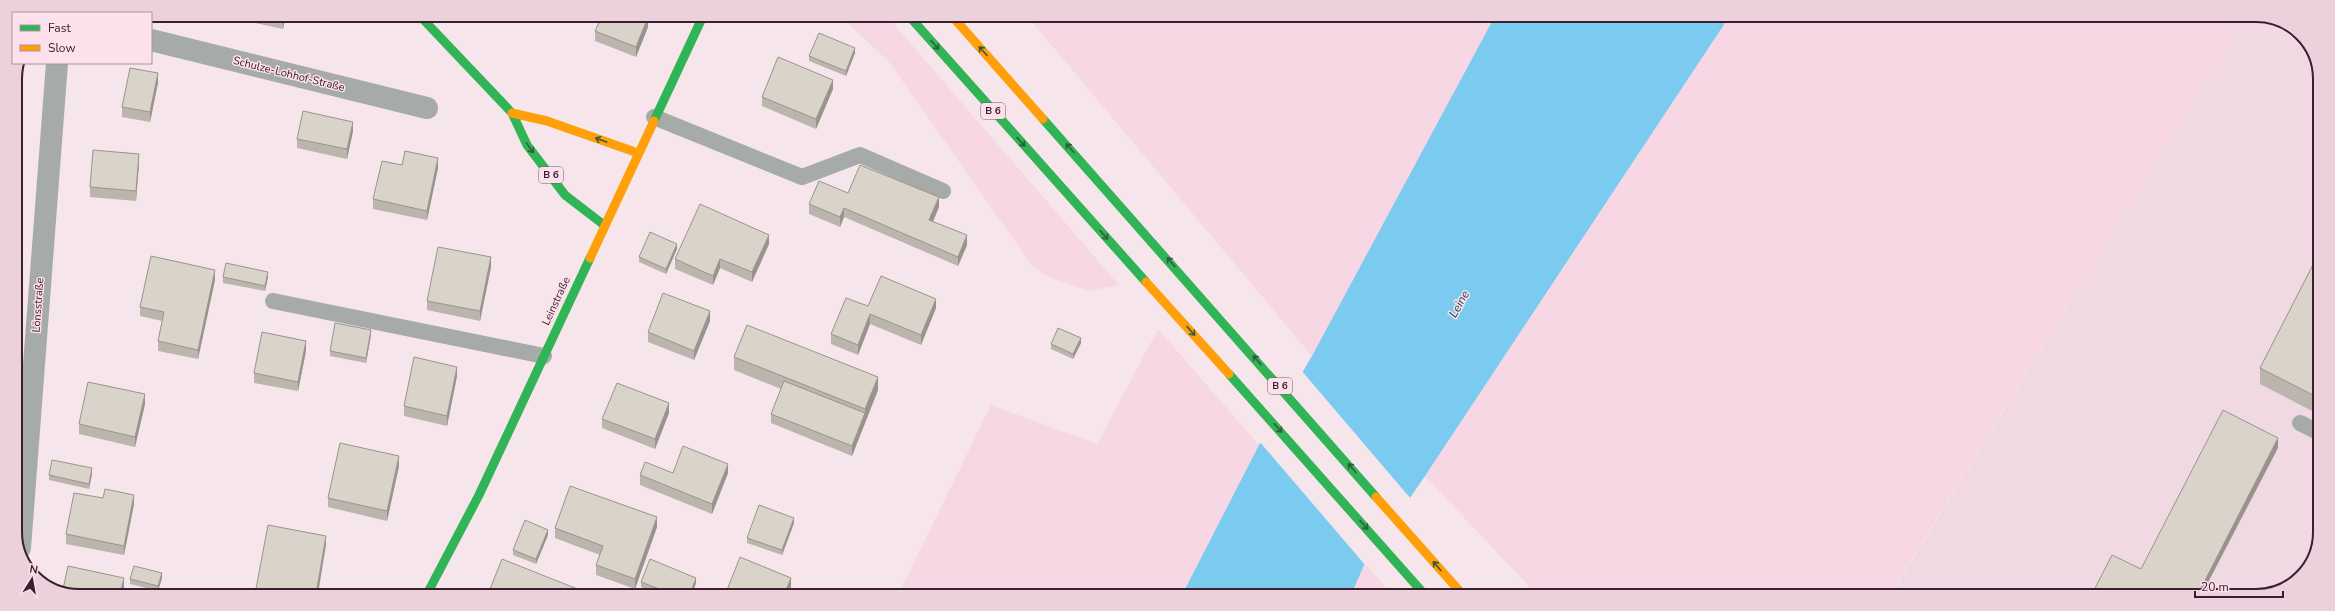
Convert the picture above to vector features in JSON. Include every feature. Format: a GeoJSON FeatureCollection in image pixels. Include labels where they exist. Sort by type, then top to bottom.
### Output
{"type":"FeatureCollection","features":[{"type":"Feature","properties":{"kind":"main road"},"geometry":{"type":"LineString","coordinates":[[426,22],[512,114],[547,121],[638,153]]}},
{"type":"Feature","properties":{"kind":"main road","name":"Leinstraße"},"geometry":{"type":"LineString","coordinates":[[430,589],[479,495],[654,117],[700,22]]}},
{"type":"Feature","properties":{"kind":"main road","name":"B 6"},"geometry":{"type":"LineString","coordinates":[[914,22],[1360,520],[1420,589]]}},
{"type":"Feature","properties":{"kind":"main road","name":"B 6"},"geometry":{"type":"LineString","coordinates":[[957,22],[1096,177],[1458,589]]}},
{"type":"Feature","properties":{"kind":"main road","name":"B 6"},"geometry":{"type":"LineString","coordinates":[[512,114],[527,145],[565,195],[604,225]]}},
{"type":"Feature","properties":{"kind":"street","name":"Schulze-Lohhof-Straße"},"geometry":{"type":"LineString","coordinates":[[152,40],[427,108]]}},
{"type":"Feature","properties":{"kind":"street","name":"Lönsstraße"},"geometry":{"type":"LineString","coordinates":[[22,522],[57,64]]}},
{"type":"Feature","properties":{"kind":"lane"},"geometry":{"type":"LineString","coordinates":[[654,117],[802,177],[860,155],[943,191]]}},
{"type":"Feature","properties":{"kind":"lane"},"geometry":{"type":"LineString","coordinates":[[273,301],[544,356]]}},
{"type":"Feature","properties":{"kind":"lane"},"geometry":{"type":"LineString","coordinates":[[2300,423],[2313,430]]}},
{"type":"Feature","properties":{"kind":"shaded area"},"geometry":{"type":"Polygon","coordinates":[[[846,22],[892,22],[1119,285],[1088,291],[1045,275],[1033,267],[889,62],[846,22]]]}},
{"type":"Feature","properties":{"kind":"shaded area"},"geometry":{"type":"Polygon","coordinates":[[[1032,22],[1492,22],[1312,356],[1032,22]]]}},
{"type":"Feature","properties":{"kind":"shaded area"},"geometry":{"type":"Polygon","coordinates":[[[1726,22],[2242,22],[1893,589],[1531,589],[1425,476],[1726,22]]]}},
{"type":"Feature","properties":{"kind":"shaded area"},"geometry":{"type":"Polygon","coordinates":[[[2242,22],[2264,22],[2281,28],[2294,36],[2309,57],[2313,75],[2313,540],[2309,554],[2303,564],[2291,577],[2281,583],[2267,588],[2256,589],[1894,589],[2242,22]]]}},
{"type":"Feature","properties":{"kind":"shaded area"},"geometry":{"type":"Polygon","coordinates":[[[1158,329],[1259,445],[1185,589],[901,589],[991,405],[1097,444],[1158,329]]]}},
{"type":"Feature","properties":{"kind":"shaded area"},"geometry":{"type":"Polygon","coordinates":[[[1365,563],[1387,589],[1354,589],[1365,563]]]}},
{"type":"Feature","properties":{"kind":"water","name":"Leine"},"geometry":{"type":"Polygon","coordinates":[[[1492,22],[1726,22],[1425,476],[1365,563],[1354,589],[1185,589],[1259,445],[1312,356],[1492,22]]]}},
{"type":"Feature","properties":{"kind":"pier"},"geometry":{"type":"Polygon","coordinates":[[[1301,370],[1411,499],[1366,566],[1259,441],[1301,370]]]}},
{"type":"Feature","properties":{"kind":"building"},"geometry":{"type":"Polygon","coordinates":[[[599,22],[646,22],[636,47],[595,31],[599,22]]]}},
{"type":"Feature","properties":{"kind":"building"},"geometry":{"type":"Polygon","coordinates":[[[819,33],[855,48],[846,71],[809,56],[819,33]]]}},
{"type":"Feature","properties":{"kind":"building"},"geometry":{"type":"Polygon","coordinates":[[[778,57],[833,80],[816,119],[762,97],[778,57]]]}},
{"type":"Feature","properties":{"kind":"building"},"geometry":{"type":"Polygon","coordinates":[[[130,68],[158,73],[150,112],[122,107],[130,68]]]}},
{"type":"Feature","properties":{"kind":"building"},"geometry":{"type":"Polygon","coordinates":[[[303,111],[353,122],[347,149],[297,139],[303,111]]]}},
{"type":"Feature","properties":{"kind":"building"},"geometry":{"type":"Polygon","coordinates":[[[93,150],[139,154],[136,191],[90,187],[93,150]]]}},
{"type":"Feature","properties":{"kind":"building"},"geometry":{"type":"Polygon","coordinates":[[[405,151],[438,158],[427,211],[373,199],[382,161],[402,165],[405,151]]]}},
{"type":"Feature","properties":{"kind":"building"},"geometry":{"type":"Polygon","coordinates":[[[860,165],[939,197],[929,220],[967,235],[958,257],[844,208],[840,217],[809,204],[819,181],[848,193],[860,165]]]}},
{"type":"Feature","properties":{"kind":"building"},"geometry":{"type":"Polygon","coordinates":[[[700,204],[769,235],[752,272],[720,259],[713,276],[675,259],[700,204]]]}},
{"type":"Feature","properties":{"kind":"building"},"geometry":{"type":"Polygon","coordinates":[[[650,232],[677,244],[666,269],[639,257],[650,232]]]}},
{"type":"Feature","properties":{"kind":"building"},"geometry":{"type":"Polygon","coordinates":[[[438,247],[491,257],[480,311],[427,301],[438,247]]]}},
{"type":"Feature","properties":{"kind":"building"},"geometry":{"type":"Polygon","coordinates":[[[151,256],[215,270],[198,350],[158,341],[164,312],[140,307],[151,256]]]}},
{"type":"Feature","properties":{"kind":"building"},"geometry":{"type":"Polygon","coordinates":[[[226,263],[268,272],[265,286],[223,277],[226,263]]]}},
{"type":"Feature","properties":{"kind":"building"},"geometry":{"type":"Polygon","coordinates":[[[2313,265],[2313,395],[2260,368],[2313,265]]]}},
{"type":"Feature","properties":{"kind":"building"},"geometry":{"type":"Polygon","coordinates":[[[881,276],[936,299],[921,335],[870,314],[858,345],[831,334],[846,298],[868,306],[881,276]]]}},
{"type":"Feature","properties":{"kind":"building"},"geometry":{"type":"Polygon","coordinates":[[[663,293],[710,311],[694,351],[648,332],[663,293]]]}},
{"type":"Feature","properties":{"kind":"building"},"geometry":{"type":"Polygon","coordinates":[[[335,323],[371,330],[366,358],[330,351],[335,323]]]}},
{"type":"Feature","properties":{"kind":"building"},"geometry":{"type":"Polygon","coordinates":[[[747,325],[878,377],[865,409],[734,357],[747,325]]]}},
{"type":"Feature","properties":{"kind":"building"},"geometry":{"type":"Polygon","coordinates":[[[1058,328],[1081,338],[1073,354],[1051,344],[1058,328]]]}},
{"type":"Feature","properties":{"kind":"building"},"geometry":{"type":"Polygon","coordinates":[[[262,332],[306,341],[298,382],[254,373],[262,332]]]}},
{"type":"Feature","properties":{"kind":"building"},"geometry":{"type":"Polygon","coordinates":[[[414,357],[457,367],[447,416],[404,406],[414,357]]]}},
{"type":"Feature","properties":{"kind":"building"},"geometry":{"type":"Polygon","coordinates":[[[784,381],[865,413],[852,446],[771,414],[784,381]]]}},
{"type":"Feature","properties":{"kind":"building"},"geometry":{"type":"Polygon","coordinates":[[[88,382],[145,394],[135,437],[79,424],[88,382]]]}},
{"type":"Feature","properties":{"kind":"building"},"geometry":{"type":"Polygon","coordinates":[[[617,383],[669,403],[655,439],[602,419],[617,383]]]}},
{"type":"Feature","properties":{"kind":"building"},"geometry":{"type":"Polygon","coordinates":[[[2223,410],[2278,438],[2201,589],[2095,589],[2112,555],[2141,569],[2223,410]]]}},
{"type":"Feature","properties":{"kind":"building"},"geometry":{"type":"Polygon","coordinates":[[[340,443],[399,456],[387,511],[328,498],[340,443]]]}},
{"type":"Feature","properties":{"kind":"building"},"geometry":{"type":"Polygon","coordinates":[[[683,446],[728,464],[712,504],[640,475],[645,462],[673,473],[683,446]]]}},
{"type":"Feature","properties":{"kind":"building"},"geometry":{"type":"Polygon","coordinates":[[[52,460],[92,468],[89,484],[49,475],[52,460]]]}},
{"type":"Feature","properties":{"kind":"building"},"geometry":{"type":"Polygon","coordinates":[[[570,486],[657,517],[635,579],[596,565],[603,546],[555,528],[570,486]]]}},
{"type":"Feature","properties":{"kind":"building"},"geometry":{"type":"Polygon","coordinates":[[[105,489],[134,495],[124,546],[66,534],[74,493],[103,498],[105,489]]]}},
{"type":"Feature","properties":{"kind":"building"},"geometry":{"type":"Polygon","coordinates":[[[759,505],[794,518],[782,550],[747,538],[759,505]]]}},
{"type":"Feature","properties":{"kind":"building"},"geometry":{"type":"Polygon","coordinates":[[[525,520],[548,530],[536,559],[513,550],[525,520]]]}},
{"type":"Feature","properties":{"kind":"building"},"geometry":{"type":"Polygon","coordinates":[[[268,525],[326,536],[317,589],[256,589],[268,525]]]}},
{"type":"Feature","properties":{"kind":"building"},"geometry":{"type":"Polygon","coordinates":[[[740,557],[791,578],[786,589],[727,589],[740,557]]]}},
{"type":"Feature","properties":{"kind":"building"},"geometry":{"type":"Polygon","coordinates":[[[502,559],[577,589],[490,589],[502,559]]]}},
{"type":"Feature","properties":{"kind":"building"},"geometry":{"type":"Polygon","coordinates":[[[650,559],[696,578],[692,589],[659,589],[641,582],[650,559]]]}},
{"type":"Feature","properties":{"kind":"building"},"geometry":{"type":"Polygon","coordinates":[[[68,566],[124,578],[121,589],[71,589],[64,587],[68,566]]]}},
{"type":"Feature","properties":{"kind":"building"},"geometry":{"type":"Polygon","coordinates":[[[134,566],[162,573],[158,586],[130,579],[134,566]]]}},
{"type":"Feature","properties":{"kind":"traffic: fast"},"geometry":{"type":"LineString","coordinates":[[426,22],[512,113],[527,145],[565,195],[604,225]]}},
{"type":"Feature","properties":{"kind":"traffic: fast"},"geometry":{"type":"LineString","coordinates":[[654,121],[700,22]]}},
{"type":"Feature","properties":{"kind":"traffic: fast"},"geometry":{"type":"LineString","coordinates":[[914,22],[1146,282]]}},
{"type":"Feature","properties":{"kind":"traffic: fast"},"geometry":{"type":"LineString","coordinates":[[1043,119],[1376,497]]}},
{"type":"Feature","properties":{"kind":"traffic: fast"},"geometry":{"type":"LineString","coordinates":[[430,589],[479,495],[590,258]]}},
{"type":"Feature","properties":{"kind":"traffic: fast"},"geometry":{"type":"LineString","coordinates":[[1229,374],[1420,589]]}},
{"type":"Feature","properties":{"kind":"traffic: slow"},"geometry":{"type":"LineString","coordinates":[[957,22],[1043,119]]}},
{"type":"Feature","properties":{"kind":"traffic: slow"},"geometry":{"type":"LineString","coordinates":[[512,113],[547,121],[638,153]]}},
{"type":"Feature","properties":{"kind":"traffic: slow"},"geometry":{"type":"LineString","coordinates":[[590,258],[654,121]]}},
{"type":"Feature","properties":{"kind":"traffic: slow"},"geometry":{"type":"LineString","coordinates":[[1146,282],[1229,374]]}},
{"type":"Feature","properties":{"kind":"traffic: slow"},"geometry":{"type":"LineString","coordinates":[[1376,497],[1458,589]]}}]}
